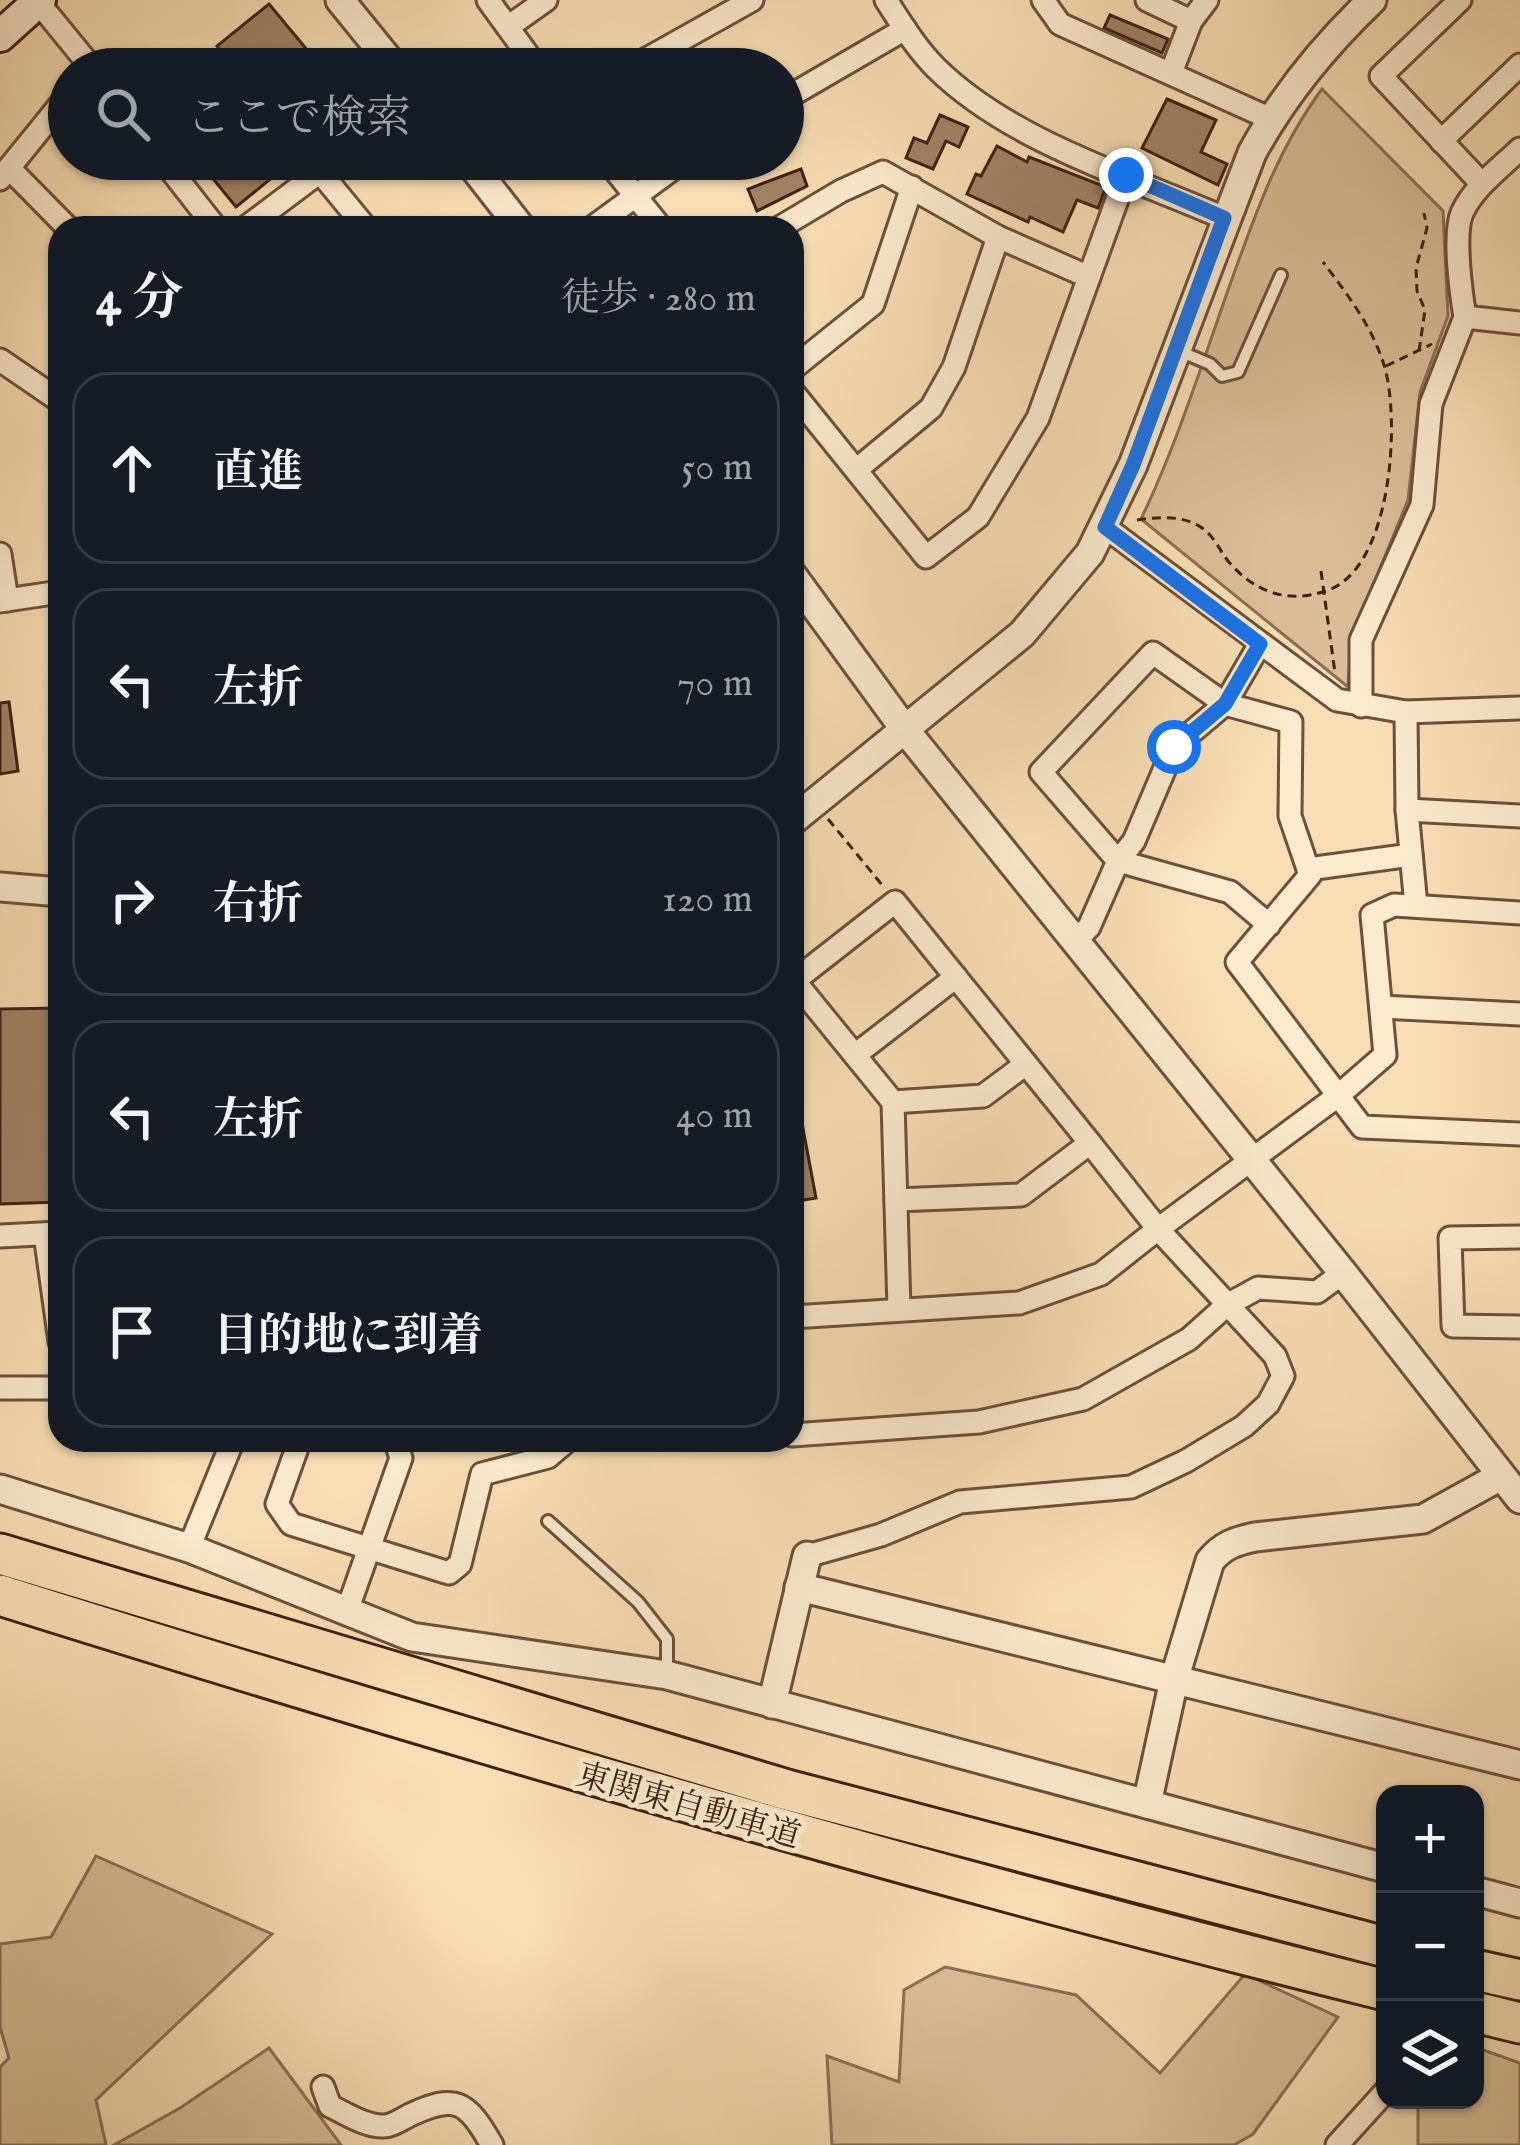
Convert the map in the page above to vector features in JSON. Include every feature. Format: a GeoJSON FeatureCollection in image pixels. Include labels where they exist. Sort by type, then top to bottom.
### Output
{"type":"FeatureCollection","features":[{"type":"Feature","properties":{"kind":"highway","name":"東関東自動車道"},"geometry":{"type":"LineString","coordinates":[[0,1554],[788,1790],[1376,1945]]}},
{"type":"Feature","properties":{"kind":"highway","name":"東関東自動車道"},"geometry":{"type":"LineString","coordinates":[[0,1595],[586,1775],[1060,1907],[1376,1988]]}},
{"type":"Feature","properties":{"kind":"highway"},"geometry":{"type":"LineString","coordinates":[[1484,1972],[1520,1980]]}},
{"type":"Feature","properties":{"kind":"highway"},"geometry":{"type":"LineString","coordinates":[[1484,2014],[1520,2023]]}},
{"type":"Feature","properties":{"kind":"main road"},"geometry":{"type":"LineString","coordinates":[[0,36],[39,1]]}},
{"type":"Feature","properties":{"kind":"street"},"geometry":{"type":"LineString","coordinates":[[340,0],[379,48]]}},
{"type":"Feature","properties":{"kind":"street"},"geometry":{"type":"LineString","coordinates":[[488,0],[523,48]]}},
{"type":"Feature","properties":{"kind":"street"},"geometry":{"type":"LineString","coordinates":[[508,26],[546,0]]}},
{"type":"Feature","properties":{"kind":"street"},"geometry":{"type":"LineString","coordinates":[[666,48],[752,0]]}},
{"type":"Feature","properties":{"kind":"street"},"geometry":{"type":"LineString","coordinates":[[886,0],[932,64],[985,109],[1019,129],[1224,218]]}},
{"type":"Feature","properties":{"kind":"street"},"geometry":{"type":"LineString","coordinates":[[1043,0],[1060,23],[1271,118]]}},
{"type":"Feature","properties":{"kind":"street"},"geometry":{"type":"LineString","coordinates":[[1147,0],[1191,21]]}},
{"type":"Feature","properties":{"kind":"street"},"geometry":{"type":"LineString","coordinates":[[1171,74],[1191,21],[1208,0]]}},
{"type":"Feature","properties":{"kind":"street"},"geometry":{"type":"LineString","coordinates":[[804,812],[1022,634],[1056,598],[1105,527],[1133,465],[1224,218],[1271,118],[1324,50],[1372,0]]}},
{"type":"Feature","properties":{"kind":"street"},"geometry":{"type":"LineString","coordinates":[[1460,0],[1381,76],[1482,184]]}},
{"type":"Feature","properties":{"kind":"street"},"geometry":{"type":"LineString","coordinates":[[39,1],[75,48]]}},
{"type":"Feature","properties":{"kind":"street"},"geometry":{"type":"LineString","coordinates":[[804,88],[905,29]]}},
{"type":"Feature","properties":{"kind":"street"},"geometry":{"type":"LineString","coordinates":[[1442,141],[1520,65]]}},
{"type":"Feature","properties":{"kind":"street"},"geometry":{"type":"LineString","coordinates":[[48,120],[5,174],[54,216]]}},
{"type":"Feature","properties":{"kind":"street"},"geometry":{"type":"LineString","coordinates":[[1361,706],[1361,640],[1422,505],[1431,404],[1463,322],[1460,216],[1482,184],[1520,149]]}},
{"type":"Feature","properties":{"kind":"street"},"geometry":{"type":"LineString","coordinates":[[800,216],[884,172],[998,237],[1089,277]]}},
{"type":"Feature","properties":{"kind":"street"},"geometry":{"type":"LineString","coordinates":[[804,406],[926,557],[973,522],[1038,418],[1126,175]]}},
{"type":"Feature","properties":{"kind":"street"},"geometry":{"type":"LineString","coordinates":[[178,180],[207,216]]}},
{"type":"Feature","properties":{"kind":"street"},"geometry":{"type":"LineString","coordinates":[[261,216],[308,180]]}},
{"type":"Feature","properties":{"kind":"street"},"geometry":{"type":"LineString","coordinates":[[337,180],[359,216]]}},
{"type":"Feature","properties":{"kind":"street"},"geometry":{"type":"LineString","coordinates":[[483,180],[511,216]]}},
{"type":"Feature","properties":{"kind":"street"},"geometry":{"type":"LineString","coordinates":[[622,180],[651,216]]}},
{"type":"Feature","properties":{"kind":"street"},"geometry":{"type":"LineString","coordinates":[[607,216],[656,180]]}},
{"type":"Feature","properties":{"kind":"street"},"geometry":{"type":"LineString","coordinates":[[804,359],[872,304],[912,187]]}},
{"type":"Feature","properties":{"kind":"street"},"geometry":{"type":"LineString","coordinates":[[856,470],[931,408],[954,367],[998,237]]}},
{"type":"Feature","properties":{"kind":"street"},"geometry":{"type":"LineString","coordinates":[[1463,322],[1520,323]]}},
{"type":"Feature","properties":{"kind":"street"},"geometry":{"type":"LineString","coordinates":[[0,360],[48,393]]}},
{"type":"Feature","properties":{"kind":"street"},"geometry":{"type":"LineString","coordinates":[[1105,527],[1337,700],[1406,712],[1520,708]]}},
{"type":"Feature","properties":{"kind":"street"},"geometry":{"type":"LineString","coordinates":[[0,554],[4,601],[48,594]]}},
{"type":"Feature","properties":{"kind":"street"},"geometry":{"type":"LineString","coordinates":[[804,591],[906,731],[1520,1499]]}},
{"type":"Feature","properties":{"kind":"street"},"geometry":{"type":"LineString","coordinates":[[1076,940],[1089,927],[1118,861],[1134,841],[1174,747],[1225,704],[1260,644]]}},
{"type":"Feature","properties":{"kind":"street"},"geometry":{"type":"LineString","coordinates":[[1269,925],[1230,892],[1118,861],[1041,772],[1153,653],[1225,704],[1292,722],[1290,816],[1310,875],[1269,925],[1237,962],[1362,1126],[1520,1134]]}},
{"type":"Feature","properties":{"kind":"street"},"geometry":{"type":"LineString","coordinates":[[1406,712],[1407,810],[1416,906]]}},
{"type":"Feature","properties":{"kind":"street"},"geometry":{"type":"LineString","coordinates":[[1407,810],[1520,816]]}},
{"type":"Feature","properties":{"kind":"street"},"geometry":{"type":"LineString","coordinates":[[1308,868],[1412,855]]}},
{"type":"Feature","properties":{"kind":"street"},"geometry":{"type":"LineString","coordinates":[[0,887],[48,891]]}},
{"type":"Feature","properties":{"kind":"street"},"geometry":{"type":"LineString","coordinates":[[772,1704],[807,1556],[881,1535],[960,1502],[1131,1487],[1244,1426],[1268,1404],[1282,1376],[1275,1356],[1157,1229],[895,902],[804,972]]}},
{"type":"Feature","properties":{"kind":"street"},"geometry":{"type":"LineString","coordinates":[[804,1316],[1019,1303],[1101,1274],[1339,1095],[1385,1054],[1372,915],[1394,904],[1520,913]]}},
{"type":"Feature","properties":{"kind":"street"},"geometry":{"type":"LineString","coordinates":[[855,1055],[956,977]]}},
{"type":"Feature","properties":{"kind":"street"},"geometry":{"type":"LineString","coordinates":[[804,993],[893,1102],[899,1309]]}},
{"type":"Feature","properties":{"kind":"street"},"geometry":{"type":"LineString","coordinates":[[1381,1007],[1520,1014]]}},
{"type":"Feature","properties":{"kind":"street"},"geometry":{"type":"LineString","coordinates":[[893,1102],[983,1096],[1026,1064]]}},
{"type":"Feature","properties":{"kind":"street"},"geometry":{"type":"LineString","coordinates":[[896,1200],[1021,1196],[1090,1143]]}},
{"type":"Feature","properties":{"kind":"street"},"geometry":{"type":"LineString","coordinates":[[0,1236],[48,1234]]}},
{"type":"Feature","properties":{"kind":"street"},"geometry":{"type":"LineString","coordinates":[[1520,1237],[1450,1238],[1453,1326],[1520,1327]]}},
{"type":"Feature","properties":{"kind":"street"},"geometry":{"type":"LineString","coordinates":[[804,1435],[979,1422],[1083,1399],[1190,1339],[1227,1305],[1258,1288],[1317,1292],[1343,1273]]}},
{"type":"Feature","properties":{"kind":"street"},"geometry":{"type":"LineString","coordinates":[[0,1388],[48,1388]]}},
{"type":"Feature","properties":{"kind":"street"},"geometry":{"type":"LineString","coordinates":[[189,1548],[228,1452]]}},
{"type":"Feature","properties":{"kind":"street"},"geometry":{"type":"LineString","coordinates":[[296,1452],[277,1504],[290,1524],[449,1573],[460,1564],[482,1474],[554,1452]]}},
{"type":"Feature","properties":{"kind":"street"},"geometry":{"type":"LineString","coordinates":[[347,1611],[401,1458],[399,1452]]}},
{"type":"Feature","properties":{"kind":"street"},"geometry":{"type":"LineString","coordinates":[[1147,1804],[1174,1680],[1210,1561],[1219,1550],[1256,1538],[1423,1519],[1499,1477]]}},
{"type":"Feature","properties":{"kind":"street"},"geometry":{"type":"LineString","coordinates":[[0,1489],[189,1548],[412,1637],[667,1675],[1376,1866]]}},
{"type":"Feature","properties":{"kind":"street"},"geometry":{"type":"LineString","coordinates":[[799,1587],[1520,1765]]}},
{"type":"Feature","properties":{"kind":"street"},"geometry":{"type":"LineString","coordinates":[[1479,1893],[1520,1904]]}},
{"type":"Feature","properties":{"kind":"street"},"geometry":{"type":"LineString","coordinates":[[323,2087],[330,2106],[387,2126],[440,2102],[460,2104],[474,2114],[492,2145]]}},
{"type":"Feature","properties":{"kind":"street"},"geometry":{"type":"LineString","coordinates":[[1337,2145],[1376,2102]]}},
{"type":"Feature","properties":{"kind":"lane"},"geometry":{"type":"LineString","coordinates":[[1176,350],[1210,364],[1222,376],[1238,372],[1281,275]]}},
{"type":"Feature","properties":{"kind":"lane"},"geometry":{"type":"LineString","coordinates":[[548,1521],[638,1602],[667,1639],[667,1675]]}},
{"type":"Feature","properties":{"kind":"path"},"geometry":{"type":"LineString","coordinates":[[1419,351],[1425,310],[1417,291],[1416,268],[1426,228],[1424,213]]}},
{"type":"Feature","properties":{"kind":"path"},"geometry":{"type":"LineString","coordinates":[[1137,520],[1163,516],[1195,523],[1213,536],[1253,586],[1274,595],[1306,597],[1351,576],[1373,537],[1393,451],[1385,367],[1371,333],[1323,262]]}},
{"type":"Feature","properties":{"kind":"path"},"geometry":{"type":"LineString","coordinates":[[1385,367],[1463,322]]}},
{"type":"Feature","properties":{"kind":"path"},"geometry":{"type":"LineString","coordinates":[[1321,571],[1339,687]]}},
{"type":"Feature","properties":{"kind":"path"},"geometry":{"type":"LineString","coordinates":[[815,803],[895,902]]}},
{"type":"Feature","properties":{"kind":"shaded area"},"geometry":{"type":"Polygon","coordinates":[[[1322,89],[1443,211],[1448,316],[1420,392],[1408,500],[1351,639],[1348,687],[1141,519],[1260,205],[1293,134],[1322,89]]]}},
{"type":"Feature","properties":{"kind":"shaded area"},"geometry":{"type":"Polygon","coordinates":[[[96,1856],[272,1934],[96,2100],[106,2145],[0,2145],[0,2067],[9,2058],[0,2027],[0,1944],[51,1937],[96,1856]]]}},
{"type":"Feature","properties":{"kind":"shaded area"},"geometry":{"type":"Polygon","coordinates":[[[945,1967],[1076,1995],[1160,2073],[1245,1974],[1338,2017],[1253,2134],[1234,2145],[832,2145],[827,2056],[899,2082],[904,1990],[945,1967]]]}},
{"type":"Feature","properties":{"kind":"shaded area"},"geometry":{"type":"Polygon","coordinates":[[[269,2048],[341,2145],[114,2145],[180,2108],[269,2048]]]}},
{"type":"Feature","properties":{"kind":"shaded area"},"geometry":{"type":"Polygon","coordinates":[[[1484,2050],[1520,2063],[1520,2145],[1418,2145],[1418,2109],[1484,2109],[1484,2050]]]}},
{"type":"Feature","properties":{"kind":"building"},"geometry":{"type":"Polygon","coordinates":[[[269,4],[306,48],[218,48],[269,4]]]}},
{"type":"Feature","properties":{"kind":"building"},"geometry":{"type":"Polygon","coordinates":[[[1110,15],[1168,39],[1162,53],[1104,28],[1110,15]]]}},
{"type":"Feature","properties":{"kind":"building"},"geometry":{"type":"Polygon","coordinates":[[[1167,99],[1216,120],[1201,152],[1227,164],[1218,185],[1142,148],[1167,99]]]}},
{"type":"Feature","properties":{"kind":"building"},"geometry":{"type":"Polygon","coordinates":[[[940,115],[968,127],[959,147],[946,141],[933,169],[906,158],[914,138],[927,143],[940,115]]]}},
{"type":"Feature","properties":{"kind":"building"},"geometry":{"type":"Polygon","coordinates":[[[997,146],[1027,162],[1029,157],[1106,187],[1098,208],[1077,200],[1063,232],[967,194],[997,146]]]}},
{"type":"Feature","properties":{"kind":"building"},"geometry":{"type":"Polygon","coordinates":[[[804,178],[807,186],[757,211],[748,189],[772,180],[804,178]]]}},
{"type":"Feature","properties":{"kind":"building"},"geometry":{"type":"Polygon","coordinates":[[[214,180],[269,180],[236,207],[214,180]]]}},
{"type":"Feature","properties":{"kind":"building"},"geometry":{"type":"Polygon","coordinates":[[[9,702],[18,771],[0,774],[0,703],[9,702]]]}},
{"type":"Feature","properties":{"kind":"building"},"geometry":{"type":"Polygon","coordinates":[[[48,1008],[48,1202],[0,1204],[0,1009],[48,1008]]]}},
{"type":"Feature","properties":{"kind":"building"},"geometry":{"type":"Polygon","coordinates":[[[804,1134],[816,1198],[804,1200],[804,1134]]]}},
{"type":"Feature","properties":{"kind":"route"},"geometry":{"type":"LineString","coordinates":[[1126,175],[1224,218],[1133,465],[1105,527],[1260,644],[1225,704],[1174,747]]}}]}
